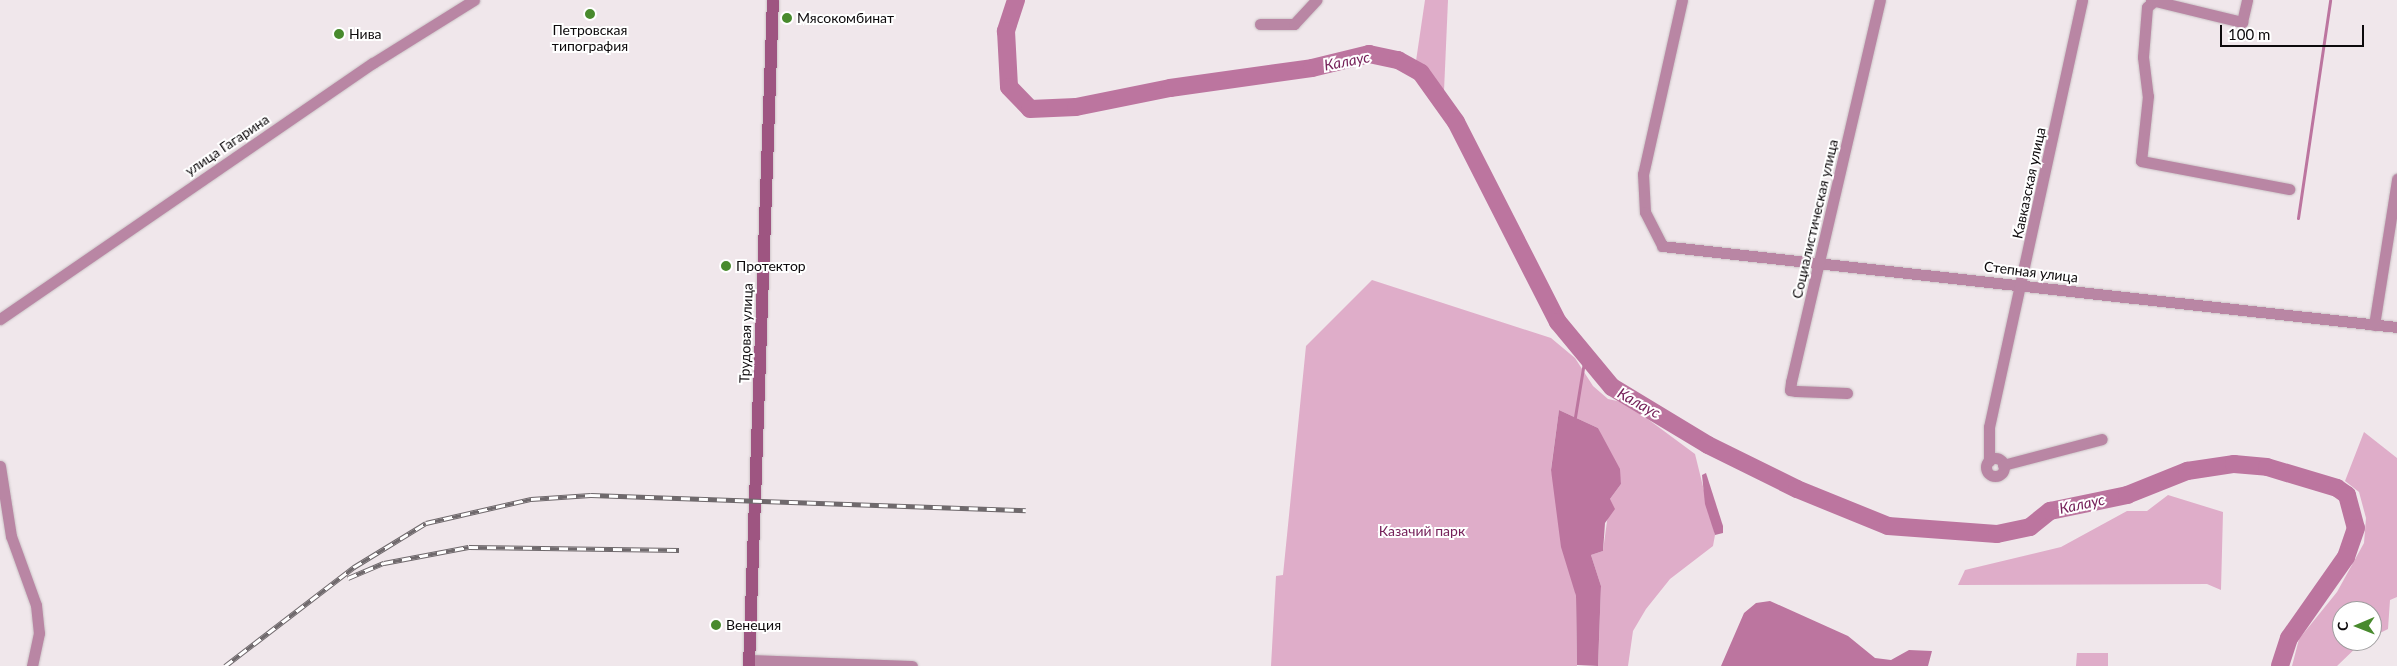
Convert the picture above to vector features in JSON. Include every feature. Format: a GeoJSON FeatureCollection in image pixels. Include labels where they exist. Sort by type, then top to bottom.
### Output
{"type":"FeatureCollection","features":[{"type":"Feature","properties":{"kind":"main road","name":"Трудовая улица"},"geometry":{"type":"LineString","coordinates":[[749,663],[773,0]]}},
{"type":"Feature","properties":{"kind":"street","name":"улица Гагарина"},"geometry":{"type":"LineString","coordinates":[[0,319],[373,63],[474,0]]}},
{"type":"Feature","properties":{"kind":"street"},"geometry":{"type":"LineString","coordinates":[[1260,24],[1294,24],[1316,0]]}},
{"type":"Feature","properties":{"kind":"street","name":"Степная улица"},"geometry":{"type":"LineString","coordinates":[[1682,0],[1643,174],[1645,212],[1662,246],[1823,261],[2022,287],[2397,327]]}},
{"type":"Feature","properties":{"kind":"street","name":"Социалистическая улица"},"geometry":{"type":"LineString","coordinates":[[1847,393],[1790,390],[1823,261],[1880,0]]}},
{"type":"Feature","properties":{"kind":"street","name":"Кавказская улица"},"geometry":{"type":"LineString","coordinates":[[2082,0],[2022,287],[1989,427],[1989,461],[1986,468],[1991,475],[1999,475],[2003,465],[2102,440]]}},
{"type":"Feature","properties":{"kind":"street"},"geometry":{"type":"LineString","coordinates":[[2247,0],[2242,22],[2153,0],[2147,7],[2143,57],[2148,96],[2141,161],[2289,189]]}},
{"type":"Feature","properties":{"kind":"street"},"geometry":{"type":"LineString","coordinates":[[2374,325],[2397,179]]}},
{"type":"Feature","properties":{"kind":"street"},"geometry":{"type":"LineString","coordinates":[[0,466],[11,536],[36,605],[39,633],[32,666]]}},
{"type":"Feature","properties":{"kind":"street"},"geometry":{"type":"LineString","coordinates":[[749,663],[912,666]]}},
{"type":"Feature","properties":{"kind":"green space"},"geometry":{"type":"Polygon","coordinates":[[[1425,0],[1448,0],[1444,91],[1416,61],[1425,0]]]}},
{"type":"Feature","properties":{"kind":"green space","name":"Казачий парк"},"geometry":{"type":"Polygon","coordinates":[[[1372,280],[1551,338],[1575,358],[1593,386],[1608,399],[1626,403],[1695,454],[1715,535],[1713,546],[1670,579],[1646,609],[1633,631],[1628,666],[1598,666],[1601,586],[1591,555],[1603,551],[1610,499],[1621,484],[1620,478],[1598,428],[1559,410],[1551,469],[1576,596],[1577,666],[1271,666],[1276,576],[1283,575],[1306,346],[1372,280]]]}},
{"type":"Feature","properties":{"kind":"green space"},"geometry":{"type":"Polygon","coordinates":[[[2364,432],[2397,458],[2397,597],[2390,600],[2388,629],[2382,632],[2382,601],[2332,601],[2332,651],[2353,651],[2337,666],[2292,666],[2299,639],[2337,592],[2364,543],[2366,518],[2359,492],[2345,481],[2364,432]]]}},
{"type":"Feature","properties":{"kind":"green space"},"geometry":{"type":"Polygon","coordinates":[[[2168,495],[2223,512],[2221,590],[2207,584],[1958,585],[1965,570],[2061,547],[2127,511],[2147,511],[2168,495]]]}},
{"type":"Feature","properties":{"kind":"green space"},"geometry":{"type":"Polygon","coordinates":[[[2077,653],[2108,653],[2108,666],[2076,666],[2077,653]]]}},
{"type":"Feature","properties":{"kind":"shaded area"},"geometry":{"type":"Polygon","coordinates":[[[1559,410],[1598,428],[1620,469],[1621,484],[1610,499],[1615,509],[1605,523],[1603,551],[1591,555],[1601,586],[1598,666],[1577,665],[1576,596],[1561,547],[1551,470],[1559,410]]]}},
{"type":"Feature","properties":{"kind":"shaded area"},"geometry":{"type":"Polygon","coordinates":[[[1706,473],[1723,526],[1723,533],[1715,535],[1705,504],[1702,475],[1706,473]]]}},
{"type":"Feature","properties":{"kind":"shaded area"},"geometry":{"type":"Polygon","coordinates":[[[1770,601],[1848,636],[1875,658],[1891,660],[1909,650],[1932,651],[1928,666],[1721,666],[1744,613],[1756,603],[1770,601]]]}},
{"type":"Feature","properties":{"kind":"waterway","name":"Калаус"},"geometry":{"type":"LineString","coordinates":[[1016,0],[1006,31],[1009,87],[1030,109],[1076,107],[1170,88],[1312,68],[1369,54],[1398,60],[1421,73],[1456,122],[1558,322],[1612,387],[1708,445],[1797,489],[1888,526],[1997,534],[2030,527],[2050,511],[2127,495],[2187,471],[2234,464],[2267,467],[2337,488],[2347,495],[2356,528],[2346,557],[2289,638],[2280,666]]}},
{"type":"Feature","properties":{"kind":"waterway"},"geometry":{"type":"LineString","coordinates":[[2298,218],[2330,0]]}},
{"type":"Feature","properties":{"kind":"waterway"},"geometry":{"type":"LineString","coordinates":[[1575,417],[1585,356]]}},
{"type":"Feature","properties":{"kind":"railway"},"geometry":{"type":"LineString","coordinates":[[225,666],[354,567],[426,523],[531,499],[591,495],[1026,510]]}},
{"type":"Feature","properties":{"kind":"railway"},"geometry":{"type":"LineString","coordinates":[[348,578],[384,563],[469,547],[679,550]]}},
{"type":"Feature","properties":{"kind":"place","name":"Петровская типография"},"geometry":{"type":"Point","coordinates":[590,14]}},
{"type":"Feature","properties":{"kind":"place","name":"Мясокомбинат"},"geometry":{"type":"Point","coordinates":[787,18]}},
{"type":"Feature","properties":{"kind":"place","name":"Нива"},"geometry":{"type":"Point","coordinates":[339,34]}},
{"type":"Feature","properties":{"kind":"place","name":"Протектор"},"geometry":{"type":"Point","coordinates":[726,266]}},
{"type":"Feature","properties":{"kind":"place","name":"Венеция"},"geometry":{"type":"Point","coordinates":[716,625]}}]}
